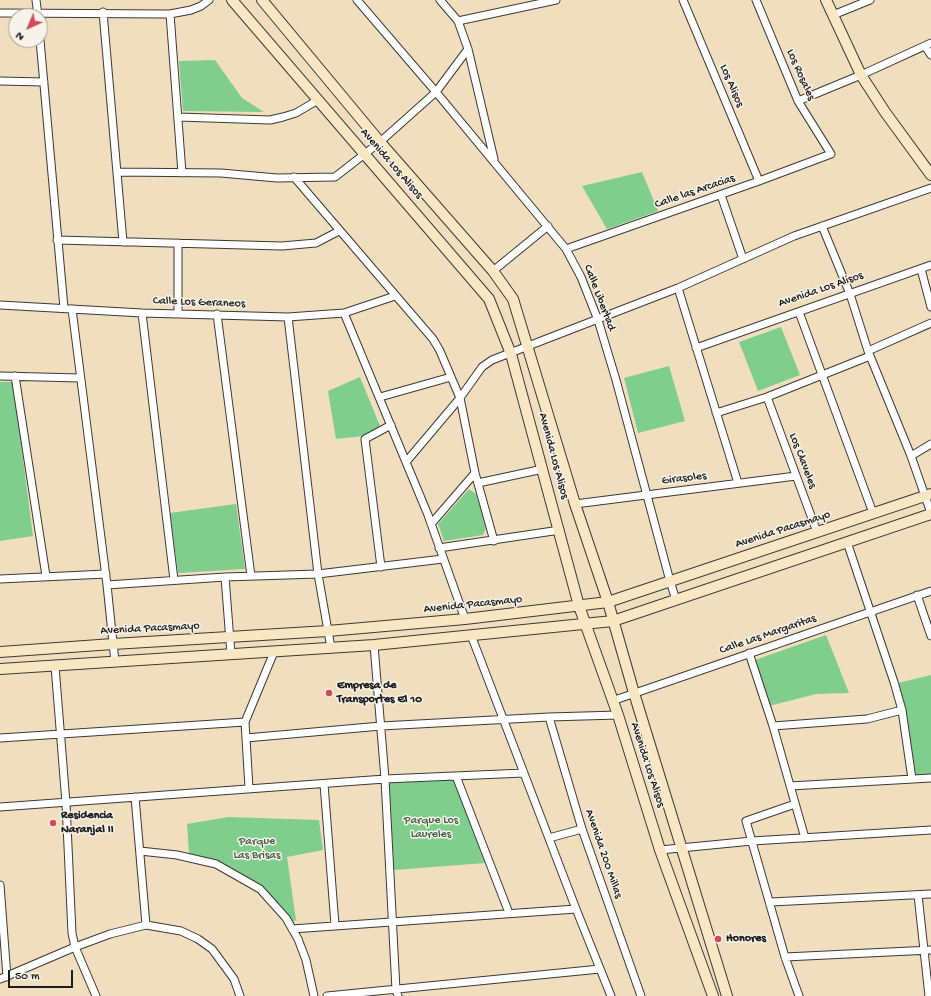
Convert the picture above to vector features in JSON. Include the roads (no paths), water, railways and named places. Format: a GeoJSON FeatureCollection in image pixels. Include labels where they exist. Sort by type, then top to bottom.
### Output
{"type":"FeatureCollection","features":[{"type":"Feature","properties":{"kind":"street"},"geometry":{"type":"LineString","coordinates":[[48,14],[103,12],[170,14],[191,10],[201,6],[209,0]]}},
{"type":"Feature","properties":{"kind":"street","name":"Avenida Los Alisos"},"geometry":{"type":"LineString","coordinates":[[232,0],[489,299],[511,354],[560,530],[579,606],[618,715],[660,850],[713,996]]}},
{"type":"Feature","properties":{"kind":"street","name":"Avenida Los Alisos"},"geometry":{"type":"LineString","coordinates":[[262,0],[380,142],[493,271],[513,299],[575,504],[608,602],[634,693],[727,996]]}},
{"type":"Feature","properties":{"kind":"street","name":"Calle Libertad"},"geometry":{"type":"LineString","coordinates":[[357,0],[548,226],[566,249],[582,277],[598,320],[616,380],[676,600]]}},
{"type":"Feature","properties":{"kind":"street"},"geometry":{"type":"LineString","coordinates":[[440,0],[458,21],[468,49],[494,161]]}},
{"type":"Feature","properties":{"kind":"street"},"geometry":{"type":"LineString","coordinates":[[458,21],[556,0]]}},
{"type":"Feature","properties":{"kind":"street","name":"Los Alisos"},"geometry":{"type":"LineString","coordinates":[[683,0],[759,181]]}},
{"type":"Feature","properties":{"kind":"street","name":"Los Rosales"},"geometry":{"type":"LineString","coordinates":[[756,0],[798,101],[831,154]]}},
{"type":"Feature","properties":{"kind":"street"},"geometry":{"type":"LineString","coordinates":[[826,0],[860,75],[931,175]]}},
{"type":"Feature","properties":{"kind":"street"},"geometry":{"type":"LineString","coordinates":[[833,16],[870,0]]}},
{"type":"Feature","properties":{"kind":"street"},"geometry":{"type":"LineString","coordinates":[[103,12],[123,242]]}},
{"type":"Feature","properties":{"kind":"street"},"geometry":{"type":"LineString","coordinates":[[170,14],[182,173]]}},
{"type":"Feature","properties":{"kind":"street"},"geometry":{"type":"LineString","coordinates":[[798,101],[928,45],[931,55]]}},
{"type":"Feature","properties":{"kind":"street"},"geometry":{"type":"LineString","coordinates":[[41,48],[64,308]]}},
{"type":"Feature","properties":{"kind":"street"},"geometry":{"type":"LineString","coordinates":[[117,172],[221,173],[277,178],[335,177],[380,142],[436,92],[468,49]]}},
{"type":"Feature","properties":{"kind":"street"},"geometry":{"type":"LineString","coordinates":[[0,81],[44,82]]}},
{"type":"Feature","properties":{"kind":"street"},"geometry":{"type":"LineString","coordinates":[[178,117],[270,120],[283,118],[296,113],[318,100]]}},
{"type":"Feature","properties":{"kind":"street","name":"Calle las Arcacias"},"geometry":{"type":"LineString","coordinates":[[566,249],[831,154]]}},
{"type":"Feature","properties":{"kind":"street"},"geometry":{"type":"LineString","coordinates":[[294,177],[433,339],[460,398],[475,473],[494,541]]}},
{"type":"Feature","properties":{"kind":"street"},"geometry":{"type":"LineString","coordinates":[[406,462],[460,398],[487,363],[678,288],[794,236],[931,188]]}},
{"type":"Feature","properties":{"kind":"street"},"geometry":{"type":"LineString","coordinates":[[720,195],[743,259]]}},
{"type":"Feature","properties":{"kind":"street"},"geometry":{"type":"LineString","coordinates":[[493,271],[548,226]]}},
{"type":"Feature","properties":{"kind":"street"},"geometry":{"type":"LineString","coordinates":[[0,669],[374,645],[613,621],[931,513],[928,495],[869,353],[850,294],[822,226]]}},
{"type":"Feature","properties":{"kind":"street"},"geometry":{"type":"LineString","coordinates":[[58,240],[282,246],[316,243],[339,231]]}},
{"type":"Feature","properties":{"kind":"street"},"geometry":{"type":"LineString","coordinates":[[178,243],[178,314]]}},
{"type":"Feature","properties":{"kind":"street","name":"Avenida Los Alisos"},"geometry":{"type":"LineString","coordinates":[[696,348],[931,265]]}},
{"type":"Feature","properties":{"kind":"street"},"geometry":{"type":"LineString","coordinates":[[921,269],[931,307]]}},
{"type":"Feature","properties":{"kind":"street"},"geometry":{"type":"LineString","coordinates":[[678,288],[738,483]]}},
{"type":"Feature","properties":{"kind":"street","name":"Calle Los Geraneos"},"geometry":{"type":"LineString","coordinates":[[0,305],[142,313],[288,317],[344,313],[395,296]]}},
{"type":"Feature","properties":{"kind":"street"},"geometry":{"type":"LineString","coordinates":[[72,309],[106,574],[115,662]]}},
{"type":"Feature","properties":{"kind":"street"},"geometry":{"type":"LineString","coordinates":[[799,312],[873,513]]}},
{"type":"Feature","properties":{"kind":"street"},"geometry":{"type":"LineString","coordinates":[[142,313],[174,580]]}},
{"type":"Feature","properties":{"kind":"street"},"geometry":{"type":"LineString","coordinates":[[344,313],[380,397],[431,524],[465,619]]}},
{"type":"Feature","properties":{"kind":"street"},"geometry":{"type":"LineString","coordinates":[[217,314],[251,576]]}},
{"type":"Feature","properties":{"kind":"street"},"geometry":{"type":"LineString","coordinates":[[288,317],[318,574],[330,648]]}},
{"type":"Feature","properties":{"kind":"street"},"geometry":{"type":"LineString","coordinates":[[716,413],[767,397],[822,375],[931,323]]}},
{"type":"Feature","properties":{"kind":"street"},"geometry":{"type":"LineString","coordinates":[[0,376],[80,378]]}},
{"type":"Feature","properties":{"kind":"street"},"geometry":{"type":"LineString","coordinates":[[15,376],[46,576]]}},
{"type":"Feature","properties":{"kind":"street"},"geometry":{"type":"LineString","coordinates":[[380,397],[451,377]]}},
{"type":"Feature","properties":{"kind":"street","name":"Los Claveles"},"geometry":{"type":"LineString","coordinates":[[767,397],[817,532]]}},
{"type":"Feature","properties":{"kind":"street"},"geometry":{"type":"LineString","coordinates":[[381,566],[365,439],[391,425]]}},
{"type":"Feature","properties":{"kind":"street"},"geometry":{"type":"LineString","coordinates":[[911,456],[931,444]]}},
{"type":"Feature","properties":{"kind":"street"},"geometry":{"type":"LineString","coordinates":[[478,484],[543,469]]}},
{"type":"Feature","properties":{"kind":"street"},"geometry":{"type":"LineString","coordinates":[[431,524],[475,473]]}},
{"type":"Feature","properties":{"kind":"street","name":"Girasoles"},"geometry":{"type":"LineString","coordinates":[[575,504],[796,476]]}},
{"type":"Feature","properties":{"kind":"street","name":"Avenida Pacasmayo"},"geometry":{"type":"LineString","coordinates":[[0,652],[328,631],[465,619],[608,602],[928,495]]}},
{"type":"Feature","properties":{"kind":"street"},"geometry":{"type":"LineString","coordinates":[[440,548],[560,530]]}},
{"type":"Feature","properties":{"kind":"street"},"geometry":{"type":"LineString","coordinates":[[847,542],[902,710],[912,779]]}},
{"type":"Feature","properties":{"kind":"street"},"geometry":{"type":"LineString","coordinates":[[107,585],[225,577],[318,574],[443,559]]}},
{"type":"Feature","properties":{"kind":"street"},"geometry":{"type":"LineString","coordinates":[[0,579],[106,574]]}},
{"type":"Feature","properties":{"kind":"street"},"geometry":{"type":"LineString","coordinates":[[225,577],[231,654]]}},
{"type":"Feature","properties":{"kind":"street","name":"Calle Las Margaritas"},"geometry":{"type":"LineString","coordinates":[[612,701],[931,590]]}},
{"type":"Feature","properties":{"kind":"street"},"geometry":{"type":"LineString","coordinates":[[917,595],[931,636]]}},
{"type":"Feature","properties":{"kind":"street"},"geometry":{"type":"LineString","coordinates":[[472,635],[503,720],[611,996]]}},
{"type":"Feature","properties":{"kind":"street"},"geometry":{"type":"LineString","coordinates":[[374,645],[386,779],[397,993]]}},
{"type":"Feature","properties":{"kind":"street"},"geometry":{"type":"LineString","coordinates":[[249,788],[245,722],[274,652]]}},
{"type":"Feature","properties":{"kind":"street"},"geometry":{"type":"LineString","coordinates":[[749,653],[773,726],[805,838]]}},
{"type":"Feature","properties":{"kind":"street"},"geometry":{"type":"LineString","coordinates":[[55,666],[66,803],[72,933],[75,947],[96,996]]}},
{"type":"Feature","properties":{"kind":"street"},"geometry":{"type":"LineString","coordinates":[[773,726],[866,719],[902,710]]}},
{"type":"Feature","properties":{"kind":"street"},"geometry":{"type":"LineString","coordinates":[[246,738],[381,726],[549,717],[618,715]]}},
{"type":"Feature","properties":{"kind":"street","name":"Avenida 200 Millas"},"geometry":{"type":"LineString","coordinates":[[549,717],[582,829],[641,996]]}},
{"type":"Feature","properties":{"kind":"street"},"geometry":{"type":"LineString","coordinates":[[0,738],[245,722]]}},
{"type":"Feature","properties":{"kind":"street"},"geometry":{"type":"LineString","coordinates":[[0,807],[386,779],[524,773]]}},
{"type":"Feature","properties":{"kind":"street"},"geometry":{"type":"LineString","coordinates":[[456,776],[509,913]]}},
{"type":"Feature","properties":{"kind":"street"},"geometry":{"type":"LineString","coordinates":[[790,786],[931,778]]}},
{"type":"Feature","properties":{"kind":"street"},"geometry":{"type":"LineString","coordinates":[[324,784],[335,925]]}},
{"type":"Feature","properties":{"kind":"street"},"geometry":{"type":"LineString","coordinates":[[135,798],[146,925]]}},
{"type":"Feature","properties":{"kind":"street"},"geometry":{"type":"LineString","coordinates":[[795,804],[746,821],[785,957],[799,996]]}},
{"type":"Feature","properties":{"kind":"street"},"geometry":{"type":"LineString","coordinates":[[549,838],[582,829]]}},
{"type":"Feature","properties":{"kind":"street"},"geometry":{"type":"LineString","coordinates":[[660,850],[752,841],[931,830]]}},
{"type":"Feature","properties":{"kind":"street"},"geometry":{"type":"LineString","coordinates":[[140,851],[177,855],[216,864],[260,889],[286,918],[298,939],[306,960],[314,996]]}},
{"type":"Feature","properties":{"kind":"street"},"geometry":{"type":"LineString","coordinates":[[0,885],[4,978],[75,947],[110,934],[146,925],[181,931],[198,939],[212,949],[234,980],[240,996]]}},
{"type":"Feature","properties":{"kind":"street"},"geometry":{"type":"LineString","coordinates":[[770,902],[931,894]]}},
{"type":"Feature","properties":{"kind":"street"},"geometry":{"type":"LineString","coordinates":[[918,895],[928,951],[929,996]]}},
{"type":"Feature","properties":{"kind":"street"},"geometry":{"type":"LineString","coordinates":[[292,928],[576,908]]}},
{"type":"Feature","properties":{"kind":"street"},"geometry":{"type":"LineString","coordinates":[[785,957],[928,951]]}},
{"type":"Feature","properties":{"kind":"street"},"geometry":{"type":"LineString","coordinates":[[327,996],[397,993],[600,969]]}},
{"type":"Feature","properties":{"kind":"place","name":"Empresa de Transportes El 10"},"geometry":{"type":"Point","coordinates":[329,693]}},
{"type":"Feature","properties":{"kind":"place","name":"Residencia Naranjal II"},"geometry":{"type":"Point","coordinates":[53,823]}},
{"type":"Feature","properties":{"kind":"place","name":"Honores"},"geometry":{"type":"Point","coordinates":[718,939]}},
{"type":"Feature","properties":{"kind":"park label","name":"Parque Los Laureles"},"geometry":{"type":"Point","coordinates":[431,828]}},
{"type":"Feature","properties":{"kind":"park label","name":"Parque Las Brisas"},"geometry":{"type":"Point","coordinates":[257,849]}}]}
